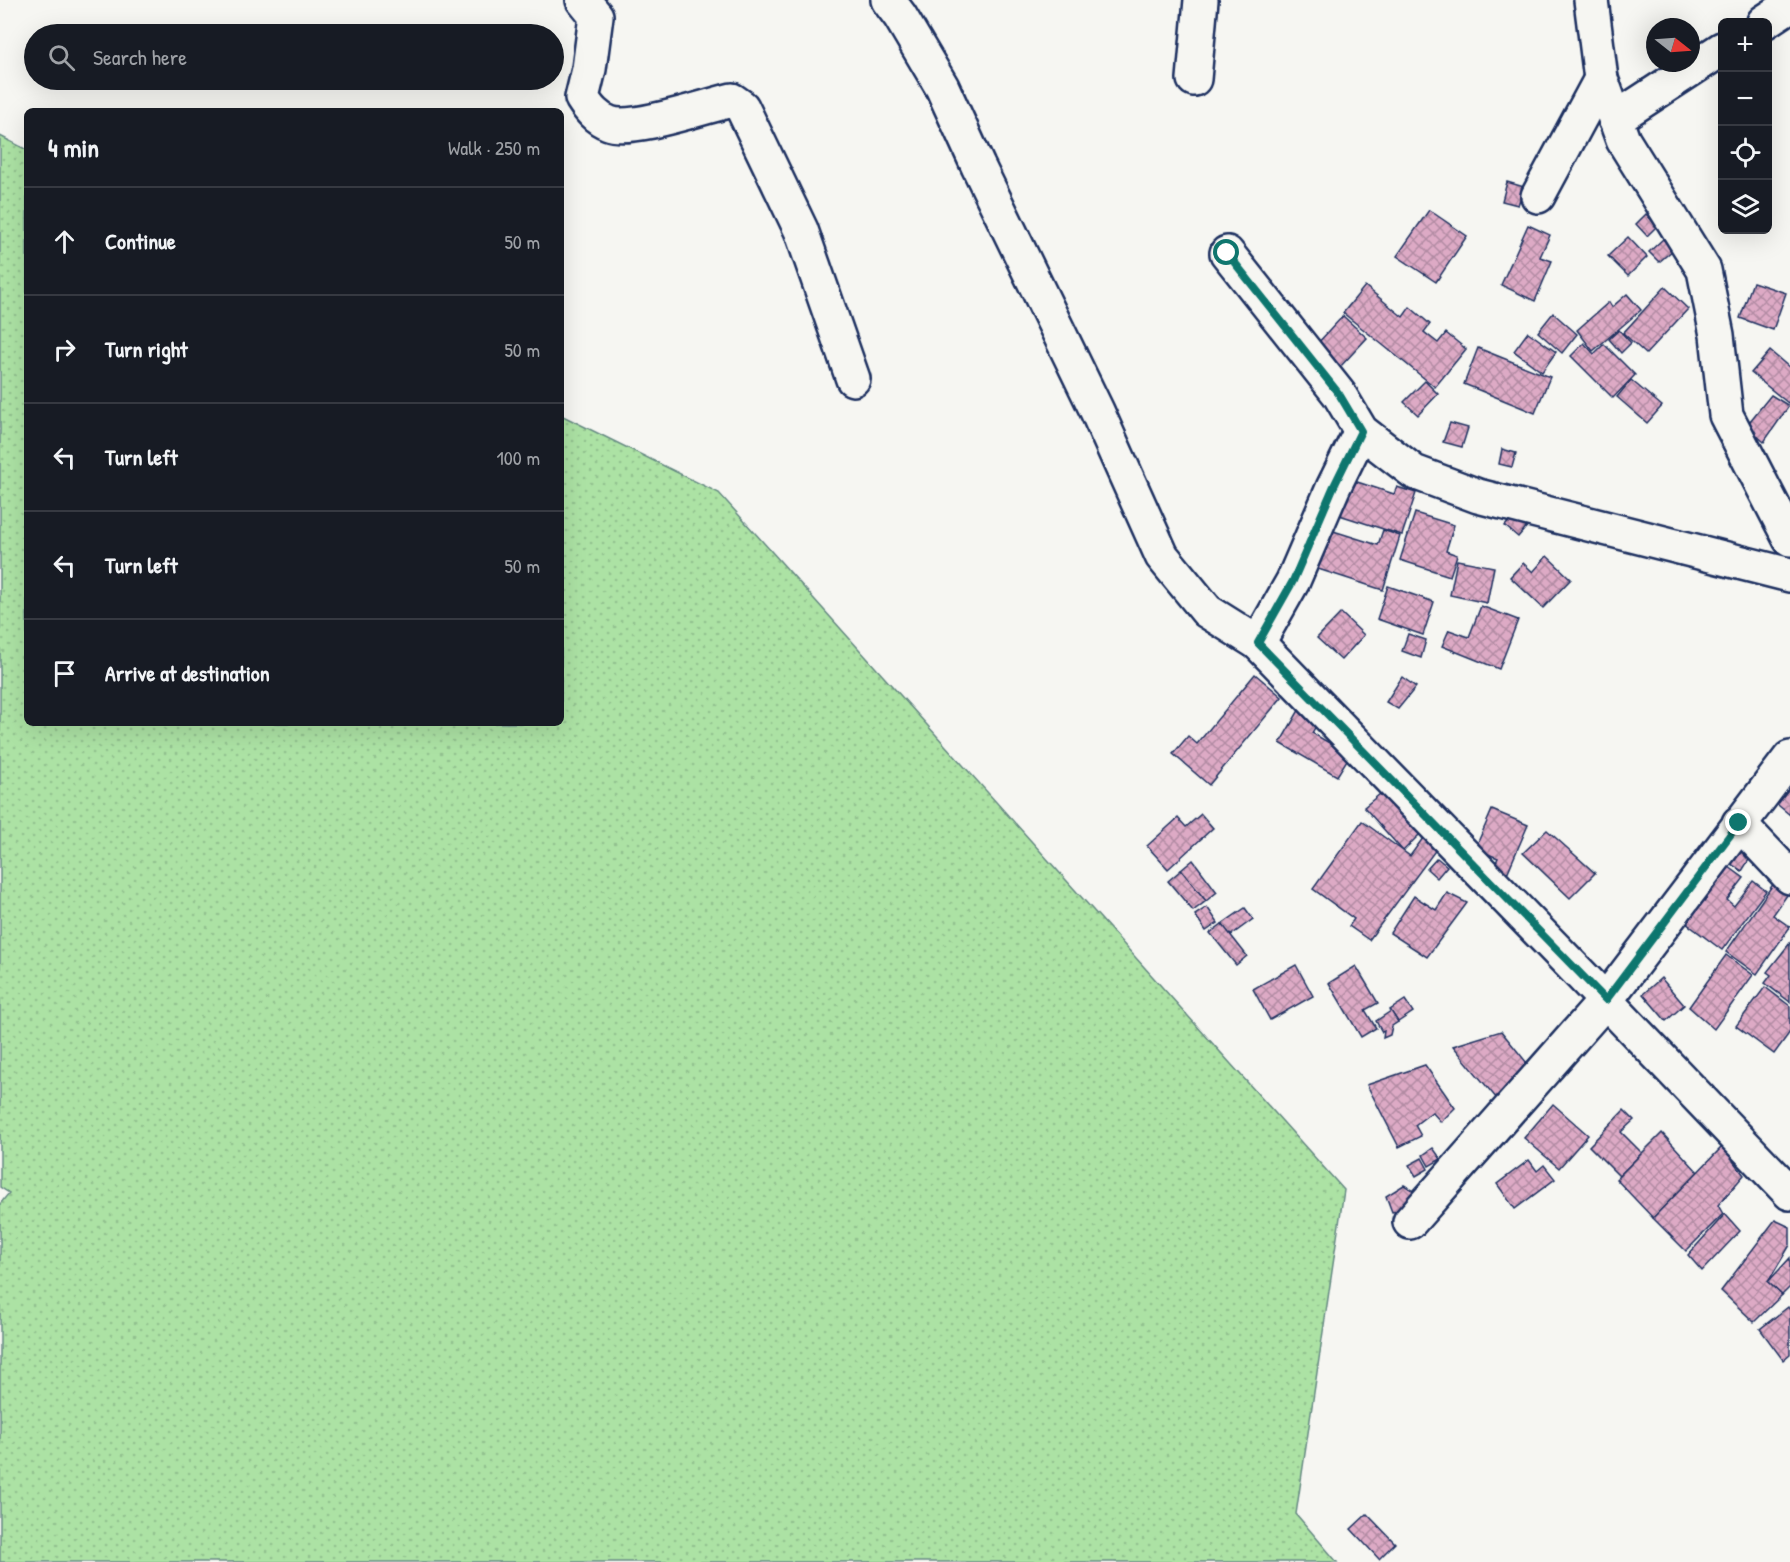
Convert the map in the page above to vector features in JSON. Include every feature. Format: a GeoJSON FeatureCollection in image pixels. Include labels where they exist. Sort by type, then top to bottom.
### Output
{"type":"FeatureCollection","features":[{"type":"Feature","properties":{"kind":"street"},"geometry":{"type":"LineString","coordinates":[[583,0],[596,16],[589,69],[582,98],[593,114],[610,124],[644,123],[732,100],[742,107],[801,230],[853,379]]}},
{"type":"Feature","properties":{"kind":"street"},"geometry":{"type":"LineString","coordinates":[[888,0],[942,87],[1097,411],[1162,556],[1207,611],[1258,643],[1606,1000],[1790,1193]]}},
{"type":"Feature","properties":{"kind":"street"},"geometry":{"type":"LineString","coordinates":[[1194,79],[1201,0]]}},
{"type":"Feature","properties":{"kind":"street"},"geometry":{"type":"LineString","coordinates":[[1591,0],[1601,79],[1615,119],[1623,140],[1704,270],[1717,335],[1726,415],[1790,539]]}},
{"type":"Feature","properties":{"kind":"street"},"geometry":{"type":"LineString","coordinates":[[1770,18],[1790,5]]}},
{"type":"Feature","properties":{"kind":"street"},"geometry":{"type":"LineString","coordinates":[[1615,119],[1718,52]]}},
{"type":"Feature","properties":{"kind":"street"},"geometry":{"type":"LineString","coordinates":[[1538,196],[1601,79]]}},
{"type":"Feature","properties":{"kind":"street"},"geometry":{"type":"LineString","coordinates":[[1227,253],[1339,394],[1361,431],[1414,472],[1478,496],[1790,575]]}},
{"type":"Feature","properties":{"kind":"street"},"geometry":{"type":"LineString","coordinates":[[1258,643],[1293,581],[1333,488],[1361,431]]}},
{"type":"Feature","properties":{"kind":"street"},"geometry":{"type":"LineString","coordinates":[[1410,1222],[1606,1000],[1790,758]]}},
{"type":"Feature","properties":{"kind":"street"},"geometry":{"type":"LineString","coordinates":[[1739,823],[1790,877]]}},
{"type":"Feature","properties":{"kind":"green space"},"geometry":{"type":"Polygon","coordinates":[[[0,136],[24,148],[24,726],[564,726],[564,416],[719,493],[1344,1190],[1296,1514],[1337,1562],[0,1562],[0,1204],[9,1193],[0,1187],[0,136]]]}},
{"type":"Feature","properties":{"kind":"building"},"geometry":{"type":"Polygon","coordinates":[[[1507,182],[1524,187],[1518,205],[1502,201],[1507,182]]]}},
{"type":"Feature","properties":{"kind":"building"},"geometry":{"type":"Polygon","coordinates":[[[1429,210],[1467,236],[1436,282],[1397,256],[1429,210]]]}},
{"type":"Feature","properties":{"kind":"building"},"geometry":{"type":"Polygon","coordinates":[[[1646,214],[1657,226],[1647,236],[1636,224],[1646,214]]]}},
{"type":"Feature","properties":{"kind":"building"},"geometry":{"type":"Polygon","coordinates":[[[1528,225],[1550,235],[1540,257],[1552,261],[1535,301],[1501,285],[1528,225]]]}},
{"type":"Feature","properties":{"kind":"building"},"geometry":{"type":"Polygon","coordinates":[[[1628,237],[1647,257],[1628,276],[1608,256],[1628,237]]]}},
{"type":"Feature","properties":{"kind":"building"},"geometry":{"type":"Polygon","coordinates":[[[1663,239],[1673,250],[1659,262],[1649,252],[1663,239]]]}},
{"type":"Feature","properties":{"kind":"building"},"geometry":{"type":"Polygon","coordinates":[[[1753,282],[1786,293],[1773,330],[1740,318],[1753,282]]]}},
{"type":"Feature","properties":{"kind":"building"},"geometry":{"type":"Polygon","coordinates":[[[1365,286],[1403,317],[1410,307],[1430,324],[1424,332],[1438,343],[1446,333],[1466,349],[1435,387],[1343,313],[1365,286]]]}},
{"type":"Feature","properties":{"kind":"building"},"geometry":{"type":"Polygon","coordinates":[[[1665,287],[1688,309],[1646,354],[1623,333],[1665,287]]]}},
{"type":"Feature","properties":{"kind":"building"},"geometry":{"type":"Polygon","coordinates":[[[1627,294],[1641,310],[1593,351],[1577,330],[1609,302],[1612,307],[1627,294]]]}},
{"type":"Feature","properties":{"kind":"building"},"geometry":{"type":"Polygon","coordinates":[[[1553,313],[1577,334],[1562,353],[1538,332],[1553,313]]]}},
{"type":"Feature","properties":{"kind":"building"},"geometry":{"type":"Polygon","coordinates":[[[1343,316],[1367,338],[1340,367],[1316,345],[1343,316]]]}},
{"type":"Feature","properties":{"kind":"building"},"geometry":{"type":"Polygon","coordinates":[[[1619,330],[1631,343],[1621,353],[1609,339],[1619,330]]]}},
{"type":"Feature","properties":{"kind":"building"},"geometry":{"type":"Polygon","coordinates":[[[1528,332],[1556,352],[1542,372],[1514,351],[1528,332]]]}},
{"type":"Feature","properties":{"kind":"building"},"geometry":{"type":"Polygon","coordinates":[[[1584,343],[1594,354],[1604,344],[1635,375],[1613,398],[1571,356],[1584,343]]]}},
{"type":"Feature","properties":{"kind":"building"},"geometry":{"type":"Polygon","coordinates":[[[1478,348],[1550,377],[1535,413],[1464,384],[1478,348]]]}},
{"type":"Feature","properties":{"kind":"building"},"geometry":{"type":"Polygon","coordinates":[[[1770,351],[1790,368],[1790,400],[1788,403],[1751,373],[1770,351]]]}},
{"type":"Feature","properties":{"kind":"building"},"geometry":{"type":"Polygon","coordinates":[[[1631,380],[1662,406],[1647,423],[1617,397],[1631,380]]]}},
{"type":"Feature","properties":{"kind":"building"},"geometry":{"type":"Polygon","coordinates":[[[1425,381],[1438,394],[1418,415],[1404,402],[1425,381]]]}},
{"type":"Feature","properties":{"kind":"building"},"geometry":{"type":"Polygon","coordinates":[[[1771,395],[1789,406],[1764,442],[1746,426],[1771,395]]]}},
{"type":"Feature","properties":{"kind":"building"},"geometry":{"type":"Polygon","coordinates":[[[1450,423],[1468,428],[1462,447],[1443,442],[1450,423]]]}},
{"type":"Feature","properties":{"kind":"building"},"geometry":{"type":"Polygon","coordinates":[[[1502,449],[1516,453],[1512,467],[1499,464],[1502,449]]]}},
{"type":"Feature","properties":{"kind":"building"},"geometry":{"type":"Polygon","coordinates":[[[1342,477],[1394,494],[1397,487],[1416,493],[1402,535],[1330,512],[1342,477]]]}},
{"type":"Feature","properties":{"kind":"building"},"geometry":{"type":"Polygon","coordinates":[[[1415,513],[1454,525],[1446,551],[1457,555],[1450,576],[1400,560],[1415,513]]]}},
{"type":"Feature","properties":{"kind":"building"},"geometry":{"type":"Polygon","coordinates":[[[1516,513],[1529,524],[1518,537],[1505,526],[1516,513]]]}},
{"type":"Feature","properties":{"kind":"building"},"geometry":{"type":"Polygon","coordinates":[[[1327,529],[1378,545],[1383,530],[1400,536],[1383,590],[1315,568],[1327,529]]]}},
{"type":"Feature","properties":{"kind":"building"},"geometry":{"type":"Polygon","coordinates":[[[1547,556],[1571,579],[1543,608],[1510,577],[1523,563],[1533,572],[1547,556]]]}},
{"type":"Feature","properties":{"kind":"building"},"geometry":{"type":"Polygon","coordinates":[[[1457,560],[1494,567],[1487,603],[1450,595],[1457,560]]]}},
{"type":"Feature","properties":{"kind":"building"},"geometry":{"type":"Polygon","coordinates":[[[1388,586],[1434,602],[1423,635],[1377,619],[1388,586]]]}},
{"type":"Feature","properties":{"kind":"building"},"geometry":{"type":"Polygon","coordinates":[[[1481,606],[1518,620],[1499,669],[1442,646],[1449,630],[1469,637],[1481,606]]]}},
{"type":"Feature","properties":{"kind":"building"},"geometry":{"type":"Polygon","coordinates":[[[1341,613],[1364,635],[1341,660],[1317,638],[1341,613]]]}},
{"type":"Feature","properties":{"kind":"building"},"geometry":{"type":"Polygon","coordinates":[[[1408,634],[1426,640],[1421,658],[1402,651],[1408,634]]]}},
{"type":"Feature","properties":{"kind":"building"},"geometry":{"type":"Polygon","coordinates":[[[1255,674],[1282,697],[1209,785],[1173,754],[1188,736],[1197,744],[1255,674]]]}},
{"type":"Feature","properties":{"kind":"building"},"geometry":{"type":"Polygon","coordinates":[[[1402,677],[1416,687],[1398,709],[1386,702],[1402,677]]]}},
{"type":"Feature","properties":{"kind":"building"},"geometry":{"type":"Polygon","coordinates":[[[1302,705],[1321,717],[1312,733],[1350,755],[1337,776],[1280,743],[1302,705]]]}},
{"type":"Feature","properties":{"kind":"building"},"geometry":{"type":"Polygon","coordinates":[[[1790,781],[1790,815],[1773,801],[1790,781]]]}},
{"type":"Feature","properties":{"kind":"building"},"geometry":{"type":"Polygon","coordinates":[[[1385,790],[1421,833],[1403,851],[1364,807],[1385,790]]]}},
{"type":"Feature","properties":{"kind":"building"},"geometry":{"type":"Polygon","coordinates":[[[1492,810],[1528,825],[1506,876],[1492,871],[1498,858],[1475,849],[1492,810]]]}},
{"type":"Feature","properties":{"kind":"building"},"geometry":{"type":"Polygon","coordinates":[[[1201,814],[1213,828],[1168,869],[1147,846],[1178,818],[1186,827],[1201,814]]]}},
{"type":"Feature","properties":{"kind":"building"},"geometry":{"type":"Polygon","coordinates":[[[1362,821],[1410,856],[1426,834],[1440,844],[1369,940],[1349,926],[1354,919],[1313,889],[1362,821]]]}},
{"type":"Feature","properties":{"kind":"building"},"geometry":{"type":"Polygon","coordinates":[[[1547,830],[1595,873],[1570,898],[1523,853],[1547,830]]]}},
{"type":"Feature","properties":{"kind":"building"},"geometry":{"type":"Polygon","coordinates":[[[1736,845],[1752,855],[1742,871],[1726,861],[1736,845]]]}},
{"type":"Feature","properties":{"kind":"building"},"geometry":{"type":"Polygon","coordinates":[[[1437,858],[1447,866],[1437,878],[1427,869],[1437,858]]]}},
{"type":"Feature","properties":{"kind":"building"},"geometry":{"type":"Polygon","coordinates":[[[1193,860],[1217,892],[1206,901],[1181,870],[1193,860]]]}},
{"type":"Feature","properties":{"kind":"building"},"geometry":{"type":"Polygon","coordinates":[[[1729,867],[1744,878],[1727,900],[1734,906],[1753,881],[1766,891],[1722,950],[1686,923],[1729,867]]]}},
{"type":"Feature","properties":{"kind":"building"},"geometry":{"type":"Polygon","coordinates":[[[1181,870],[1206,901],[1193,911],[1168,881],[1181,870]]]}},
{"type":"Feature","properties":{"kind":"building"},"geometry":{"type":"Polygon","coordinates":[[[1776,880],[1790,891],[1773,915],[1790,927],[1757,974],[1726,952],[1776,880]]]}},
{"type":"Feature","properties":{"kind":"building"},"geometry":{"type":"Polygon","coordinates":[[[1447,893],[1467,903],[1427,957],[1390,933],[1414,896],[1436,910],[1447,893]]]}},
{"type":"Feature","properties":{"kind":"building"},"geometry":{"type":"Polygon","coordinates":[[[1207,907],[1218,923],[1206,931],[1195,915],[1207,907]]]}},
{"type":"Feature","properties":{"kind":"building"},"geometry":{"type":"Polygon","coordinates":[[[1245,908],[1253,919],[1230,936],[1222,924],[1245,908]]]}},
{"type":"Feature","properties":{"kind":"building"},"geometry":{"type":"Polygon","coordinates":[[[1222,924],[1247,956],[1236,965],[1210,933],[1222,924]]]}},
{"type":"Feature","properties":{"kind":"building"},"geometry":{"type":"Polygon","coordinates":[[[1790,943],[1790,1002],[1765,983],[1771,975],[1767,972],[1790,943]]]}},
{"type":"Feature","properties":{"kind":"building"},"geometry":{"type":"Polygon","coordinates":[[[1726,955],[1753,975],[1714,1029],[1689,1007],[1726,955]]]}},
{"type":"Feature","properties":{"kind":"building"},"geometry":{"type":"Polygon","coordinates":[[[1296,965],[1313,996],[1270,1020],[1253,989],[1296,965]]]}},
{"type":"Feature","properties":{"kind":"building"},"geometry":{"type":"Polygon","coordinates":[[[1356,966],[1378,1003],[1365,1010],[1376,1028],[1361,1037],[1329,983],[1356,966]]]}},
{"type":"Feature","properties":{"kind":"building"},"geometry":{"type":"Polygon","coordinates":[[[1661,978],[1684,1005],[1666,1021],[1643,994],[1661,978]]]}},
{"type":"Feature","properties":{"kind":"building"},"geometry":{"type":"Polygon","coordinates":[[[1765,987],[1790,1006],[1790,1032],[1774,1054],[1736,1026],[1765,987]]]}},
{"type":"Feature","properties":{"kind":"building"},"geometry":{"type":"Polygon","coordinates":[[[1405,1000],[1413,1012],[1398,1022],[1390,1010],[1405,1000]]]}},
{"type":"Feature","properties":{"kind":"building"},"geometry":{"type":"Polygon","coordinates":[[[1391,1011],[1398,1022],[1392,1026],[1390,1035],[1383,1038],[1384,1031],[1382,1032],[1376,1021],[1391,1011]]]}},
{"type":"Feature","properties":{"kind":"building"},"geometry":{"type":"Polygon","coordinates":[[[1501,1031],[1527,1063],[1502,1105],[1453,1046],[1501,1031]]]}},
{"type":"Feature","properties":{"kind":"building"},"geometry":{"type":"Polygon","coordinates":[[[1425,1065],[1455,1108],[1441,1122],[1432,1112],[1415,1125],[1421,1136],[1399,1147],[1367,1085],[1425,1065]]]}},
{"type":"Feature","properties":{"kind":"building"},"geometry":{"type":"Polygon","coordinates":[[[1553,1104],[1588,1135],[1559,1168],[1524,1138],[1553,1104]]]}},
{"type":"Feature","properties":{"kind":"building"},"geometry":{"type":"Polygon","coordinates":[[[1624,1110],[1634,1120],[1621,1132],[1642,1153],[1619,1176],[1589,1146],[1624,1110]]]}},
{"type":"Feature","properties":{"kind":"building"},"geometry":{"type":"Polygon","coordinates":[[[1662,1133],[1698,1172],[1653,1218],[1616,1179],[1662,1133]]]}},
{"type":"Feature","properties":{"kind":"building"},"geometry":{"type":"Polygon","coordinates":[[[1722,1147],[1735,1154],[1733,1161],[1744,1175],[1718,1205],[1723,1214],[1686,1251],[1653,1218],[1722,1147]]]}},
{"type":"Feature","properties":{"kind":"building"},"geometry":{"type":"Polygon","coordinates":[[[1433,1148],[1441,1159],[1429,1166],[1423,1155],[1433,1148]]]}},
{"type":"Feature","properties":{"kind":"building"},"geometry":{"type":"Polygon","coordinates":[[[1422,1158],[1428,1169],[1416,1176],[1409,1165],[1422,1158]]]}},
{"type":"Feature","properties":{"kind":"building"},"geometry":{"type":"Polygon","coordinates":[[[1529,1160],[1537,1171],[1544,1165],[1555,1179],[1515,1209],[1497,1184],[1529,1160]]]}},
{"type":"Feature","properties":{"kind":"building"},"geometry":{"type":"Polygon","coordinates":[[[1404,1185],[1414,1191],[1413,1209],[1392,1212],[1386,1196],[1404,1185]]]}},
{"type":"Feature","properties":{"kind":"building"},"geometry":{"type":"Polygon","coordinates":[[[1725,1214],[1740,1231],[1702,1271],[1688,1255],[1725,1214]]]}},
{"type":"Feature","properties":{"kind":"building"},"geometry":{"type":"Polygon","coordinates":[[[1775,1220],[1790,1227],[1790,1245],[1768,1282],[1782,1295],[1754,1322],[1721,1291],[1775,1220]]]}},
{"type":"Feature","properties":{"kind":"building"},"geometry":{"type":"Polygon","coordinates":[[[1790,1258],[1790,1287],[1782,1295],[1768,1282],[1790,1258]]]}},
{"type":"Feature","properties":{"kind":"building"},"geometry":{"type":"Polygon","coordinates":[[[1788,1307],[1790,1310],[1790,1354],[1783,1360],[1760,1329],[1788,1307]]]}},
{"type":"Feature","properties":{"kind":"building"},"geometry":{"type":"Polygon","coordinates":[[[1367,1514],[1395,1543],[1379,1559],[1351,1529],[1367,1514]]]}},
{"type":"Feature","properties":{"kind":"route"},"geometry":{"type":"LineString","coordinates":[[1227,253],[1339,394],[1361,431],[1333,488],[1293,581],[1258,643],[1606,1000],[1739,823]]}}]}
